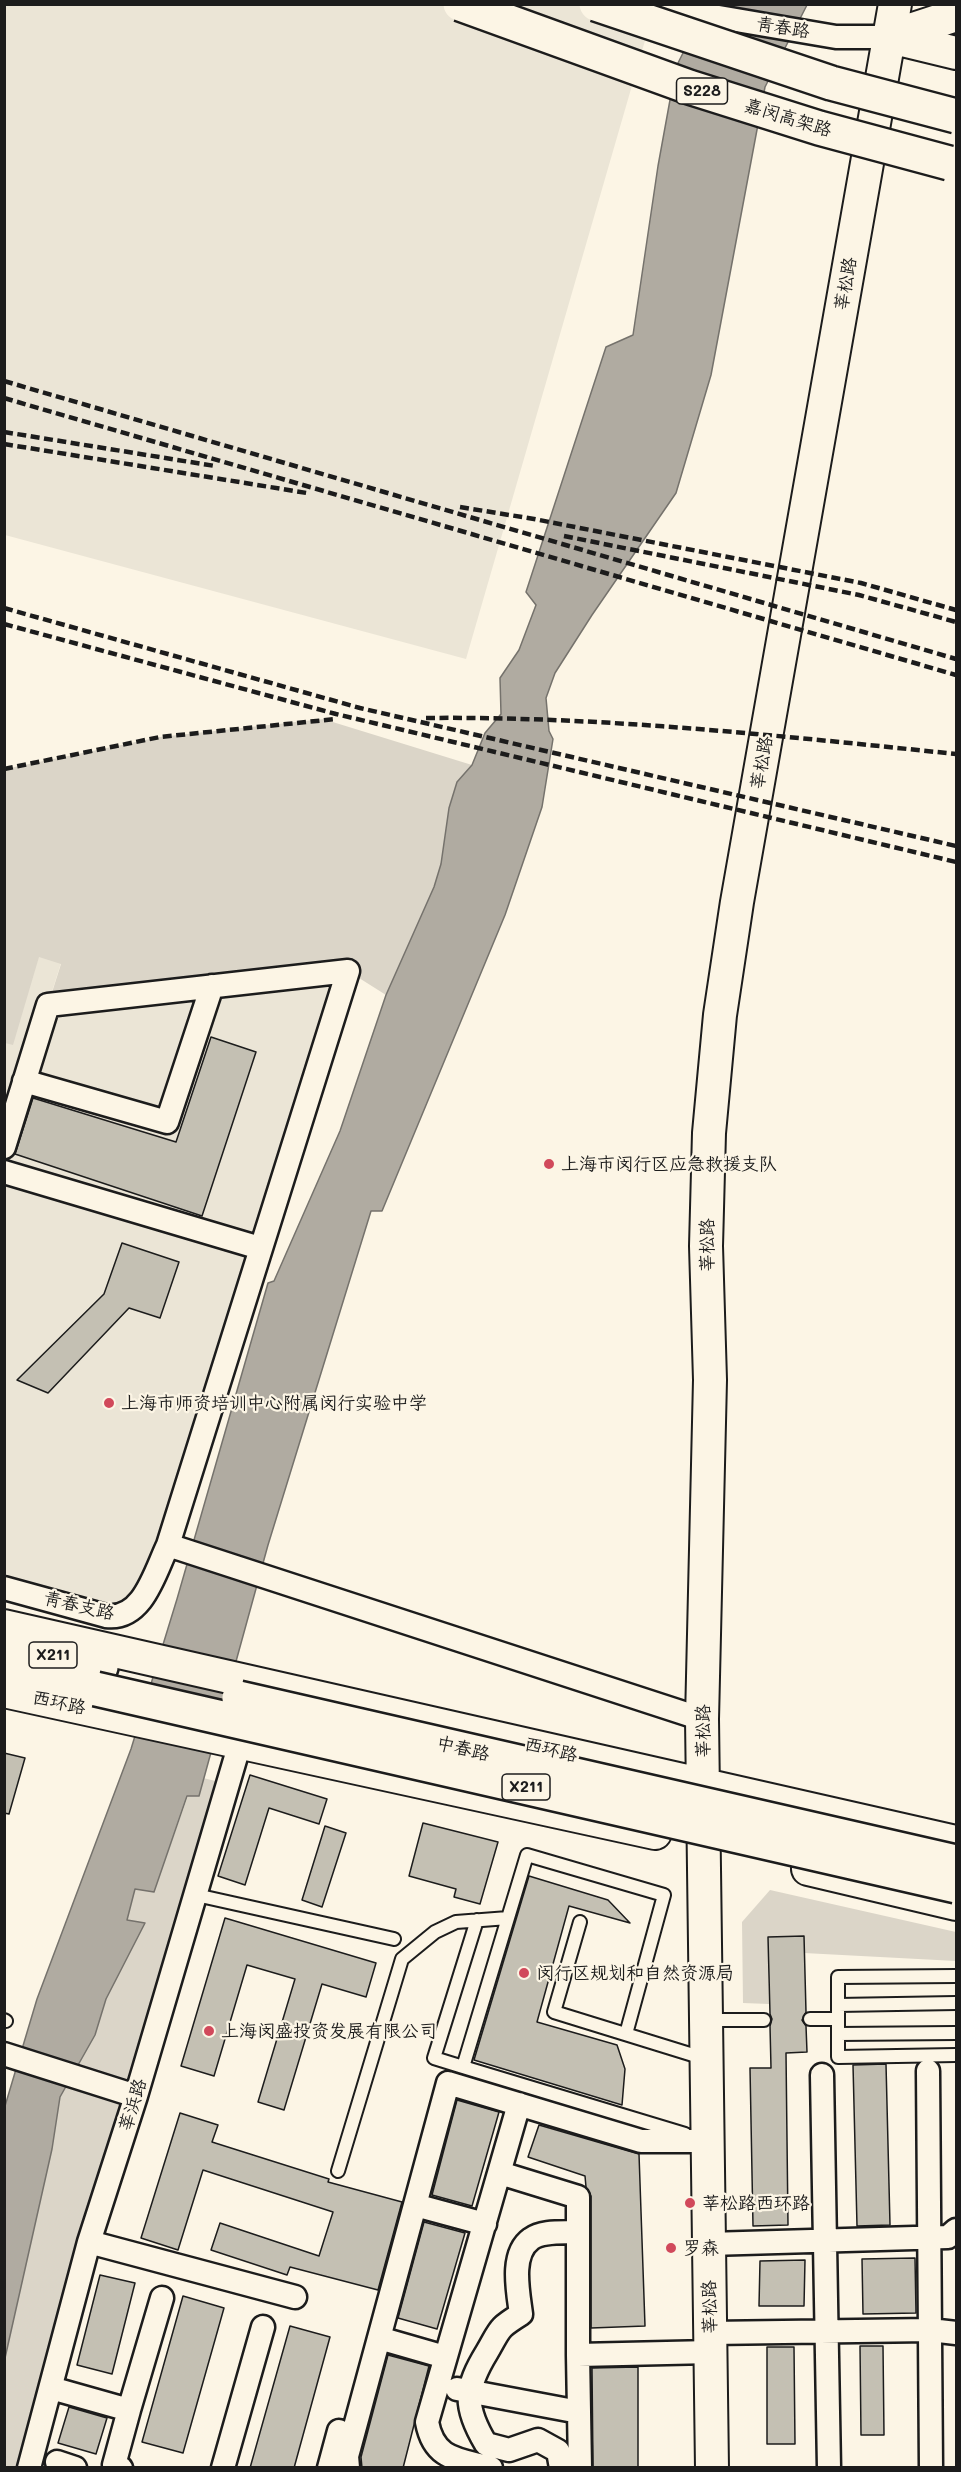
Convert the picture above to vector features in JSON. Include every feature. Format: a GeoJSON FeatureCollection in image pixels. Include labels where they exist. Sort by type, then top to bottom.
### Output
{"type":"FeatureCollection","features":[{"type":"Feature","properties":{"kind":"main road","name":"嘉闵高架路"},"geometry":{"type":"LineString","coordinates":[[460,4],[689,87],[819,128],[949,163]]}},
{"type":"Feature","properties":{"kind":"main road"},"geometry":{"type":"LineString","coordinates":[[596,4],[820,80],[957,116]]}},
{"type":"Feature","properties":{"kind":"main road","name":"莘松路"},"geometry":{"type":"LineString","coordinates":[[885,4],[889,37]]}},
{"type":"Feature","properties":{"kind":"main road","name":"莘松路"},"geometry":{"type":"LineString","coordinates":[[712,2468],[702,1784],[710,1380],[706,1246],[708,1133],[720,1016],[740,890],[895,4]]}},
{"type":"Feature","properties":{"kind":"main road"},"geometry":{"type":"LineString","coordinates":[[889,37],[957,15]]}},
{"type":"Feature","properties":{"kind":"main road"},"geometry":{"type":"LineString","coordinates":[[889,37],[957,53]]}},
{"type":"Feature","properties":{"kind":"main road","name":"西环路"},"geometry":{"type":"LineString","coordinates":[[4,1626],[957,1842]]}},
{"type":"Feature","properties":{"kind":"main road","name":"中春路"},"geometry":{"type":"LineString","coordinates":[[4,1644],[101,1690],[957,1862]]}},
{"type":"Feature","properties":{"kind":"main road","name":"中春路"},"geometry":{"type":"LineString","coordinates":[[4,1669],[957,1886]]}},
{"type":"Feature","properties":{"kind":"main road","name":"西环路"},"geometry":{"type":"LineString","coordinates":[[4,1691],[101,1690],[234,1742],[704,1844],[957,1904]]}},
{"type":"Feature","properties":{"kind":"street","name":"青春路"},"geometry":{"type":"LineString","coordinates":[[642,4],[836,37],[889,37]]}},
{"type":"Feature","properties":{"kind":"street"},"geometry":{"type":"LineString","coordinates":[[4,1147],[48,1005],[348,971],[260,1248],[176,1548],[702,1719]]}},
{"type":"Feature","properties":{"kind":"street"},"geometry":{"type":"LineString","coordinates":[[24,1081],[166,1122],[212,986]]}},
{"type":"Feature","properties":{"kind":"street"},"geometry":{"type":"LineString","coordinates":[[4,1172],[260,1248]]}},
{"type":"Feature","properties":{"kind":"street","name":"青春支路"},"geometry":{"type":"LineString","coordinates":[[4,1588],[106,1616],[123,1616],[137,1605],[176,1548]]}},
{"type":"Feature","properties":{"kind":"street","name":"莘浜路"},"geometry":{"type":"LineString","coordinates":[[29,2468],[90,2242],[195,1895],[234,1742]]}},
{"type":"Feature","properties":{"kind":"street"},"geometry":{"type":"LineString","coordinates":[[7,2055],[136,2096]]}},
{"type":"Feature","properties":{"kind":"street"},"geometry":{"type":"LineString","coordinates":[[928,2071],[931,2468]]}},
{"type":"Feature","properties":{"kind":"street"},"geometry":{"type":"LineString","coordinates":[[822,2075],[829,2468]]}},
{"type":"Feature","properties":{"kind":"street"},"geometry":{"type":"LineString","coordinates":[[348,2468],[347,2456],[448,2083],[641,2141],[708,2141]]}},
{"type":"Feature","properties":{"kind":"street"},"geometry":{"type":"LineString","coordinates":[[491,2468],[451,2458],[438,2449],[430,2437],[427,2422],[519,2104]]}},
{"type":"Feature","properties":{"kind":"street"},"geometry":{"type":"LineString","coordinates":[[500,2173],[578,2197],[580,2468]]}},
{"type":"Feature","properties":{"kind":"street"},"geometry":{"type":"LineString","coordinates":[[415,2205],[485,2224]]}},
{"type":"Feature","properties":{"kind":"street"},"geometry":{"type":"LineString","coordinates":[[709,2244],[948,2237],[957,2230]]}},
{"type":"Feature","properties":{"kind":"street"},"geometry":{"type":"LineString","coordinates":[[561,2468],[558,2451],[538,2440],[508,2450],[486,2444],[475,2426],[469,2391],[474,2372],[499,2328],[521,2314],[517,2261],[531,2239],[546,2234],[578,2232]]}},
{"type":"Feature","properties":{"kind":"street"},"geometry":{"type":"LineString","coordinates":[[90,2242],[295,2297]]}},
{"type":"Feature","properties":{"kind":"street"},"geometry":{"type":"LineString","coordinates":[[115,2467],[162,2298]]}},
{"type":"Feature","properties":{"kind":"street"},"geometry":{"type":"LineString","coordinates":[[223,2468],[263,2327]]}},
{"type":"Feature","properties":{"kind":"street"},"geometry":{"type":"LineString","coordinates":[[578,2355],[827,2331],[930,2330],[957,2333]]}},
{"type":"Feature","properties":{"kind":"street"},"geometry":{"type":"LineString","coordinates":[[379,2338],[446,2357]]}},
{"type":"Feature","properties":{"kind":"street"},"geometry":{"type":"LineString","coordinates":[[329,2468],[357,2361]]}},
{"type":"Feature","properties":{"kind":"street"},"geometry":{"type":"LineString","coordinates":[[437,2385],[579,2412]]}},
{"type":"Feature","properties":{"kind":"street"},"geometry":{"type":"LineString","coordinates":[[51,2388],[129,2410]]}},
{"type":"Feature","properties":{"kind":"lane"},"geometry":{"type":"LineString","coordinates":[[463,2067],[527,1855],[664,1895],[626,2034]]}},
{"type":"Feature","properties":{"kind":"lane"},"geometry":{"type":"LineString","coordinates":[[195,1895],[394,1939]]}},
{"type":"Feature","properties":{"kind":"lane"},"geometry":{"type":"LineString","coordinates":[[338,2171],[402,1959],[435,1932],[456,1922],[508,1918]]}},
{"type":"Feature","properties":{"kind":"lane"},"geometry":{"type":"LineString","coordinates":[[477,1920],[434,2058],[708,2141]]}},
{"type":"Feature","properties":{"kind":"lane"},"geometry":{"type":"LineString","coordinates":[[580,1922],[554,2012],[707,2059]]}},
{"type":"Feature","properties":{"kind":"lane"},"geometry":{"type":"LineString","coordinates":[[957,1976],[838,1977],[838,2056],[957,2055]]}},
{"type":"Feature","properties":{"kind":"lane"},"geometry":{"type":"LineString","coordinates":[[838,2005],[957,2003]]}},
{"type":"Feature","properties":{"kind":"lane"},"geometry":{"type":"LineString","coordinates":[[706,2020],[765,2019]]}},
{"type":"Feature","properties":{"kind":"lane"},"geometry":{"type":"LineString","coordinates":[[810,2019],[838,2019]]}},
{"type":"Feature","properties":{"kind":"lane"},"geometry":{"type":"LineString","coordinates":[[838,2034],[957,2033]]}},
{"type":"Feature","properties":{"kind":"shaded area"},"geometry":{"type":"Polygon","coordinates":[[[646,4],[655,6],[466,659],[5,535],[4,5],[646,4]]]}},
{"type":"Feature","properties":{"kind":"shaded area"},"geometry":{"type":"Polygon","coordinates":[[[712,5],[807,5],[765,87],[711,375],[676,493],[555,673],[546,698],[549,731],[553,739],[542,807],[505,915],[382,1211],[371,1211],[268,1545],[199,1796],[187,1796],[154,1892],[135,1889],[127,1920],[145,1923],[106,1999],[95,2035],[60,2097],[52,2149],[5,2358],[5,2106],[37,1999],[131,1749],[177,1599],[268,1283],[274,1281],[340,1131],[386,995],[434,887],[441,864],[449,808],[457,782],[472,765],[485,733],[501,714],[500,678],[519,650],[536,605],[526,592],[606,347],[633,335],[658,166],[676,67],[696,27],[712,5]]]}},
{"type":"Feature","properties":{"kind":"shaded area"},"geometry":{"type":"Polygon","coordinates":[[[323,719],[472,765],[457,782],[449,808],[441,864],[434,887],[386,995],[348,971],[48,1005],[61,964],[39,957],[13,1045],[5,1043],[5,769],[160,737],[323,719]]]}},
{"type":"Feature","properties":{"kind":"shaded area"},"geometry":{"type":"Polygon","coordinates":[[[5,946],[61,963],[48,1004],[348,971],[168,1545],[129,1613],[5,1588],[5,946]]]}},
{"type":"Feature","properties":{"kind":"shaded area"},"geometry":{"type":"Polygon","coordinates":[[[203,1778],[228,1784],[29,2467],[5,2468],[5,2358],[52,2149],[60,2097],[95,2035],[106,1999],[144,1923],[127,1920],[135,1889],[154,1891],[188,1796],[199,1795],[203,1778]]]}},
{"type":"Feature","properties":{"kind":"shaded area"},"geometry":{"type":"Polygon","coordinates":[[[770,1890],[956,1932],[956,1961],[804,1953],[768,1937],[769,2004],[743,2003],[742,1922],[770,1890]]]}},
{"type":"Feature","properties":{"kind":"building"},"geometry":{"type":"Polygon","coordinates":[[[211,1037],[256,1052],[202,1216],[15,1154],[33,1098],[176,1142],[211,1037]]]}},
{"type":"Feature","properties":{"kind":"building"},"geometry":{"type":"Polygon","coordinates":[[[122,1243],[179,1262],[160,1318],[129,1308],[48,1393],[17,1380],[104,1294],[122,1243]]]}},
{"type":"Feature","properties":{"kind":"building"},"geometry":{"type":"Polygon","coordinates":[[[4,1753],[25,1758],[9,1814],[4,1813],[4,1753]]]}},
{"type":"Feature","properties":{"kind":"building"},"geometry":{"type":"Polygon","coordinates":[[[250,1775],[327,1799],[319,1824],[269,1808],[245,1885],[218,1876],[250,1775]]]}},
{"type":"Feature","properties":{"kind":"building"},"geometry":{"type":"Polygon","coordinates":[[[423,1823],[498,1842],[480,1904],[454,1897],[456,1889],[409,1876],[423,1823]]]}},
{"type":"Feature","properties":{"kind":"building"},"geometry":{"type":"Polygon","coordinates":[[[325,1826],[346,1833],[322,1907],[302,1900],[325,1826]]]}},
{"type":"Feature","properties":{"kind":"building","name":"闵行区规划和自然资源局"},"geometry":{"type":"Polygon","coordinates":[[[529,1876],[608,1900],[630,1923],[569,1906],[537,2022],[617,2045],[625,2069],[622,2105],[474,2060],[529,1876]]]}},
{"type":"Feature","properties":{"kind":"building","name":"上海闵盛投资发展有限公司"},"geometry":{"type":"Polygon","coordinates":[[[225,1918],[376,1963],[366,1997],[322,1984],[284,2110],[258,2102],[295,1979],[247,1965],[214,2076],[181,2066],[225,1918]]]}},
{"type":"Feature","properties":{"kind":"building"},"geometry":{"type":"Polygon","coordinates":[[[804,1936],[806,2012],[802,2020],[806,2026],[807,2052],[786,2053],[788,2225],[753,2226],[750,2068],[771,2068],[770,2026],[772,2019],[768,1937],[804,1936]]]}},
{"type":"Feature","properties":{"kind":"building"},"geometry":{"type":"Polygon","coordinates":[[[886,2064],[890,2225],[857,2226],[853,2065],[886,2064]]]}},
{"type":"Feature","properties":{"kind":"building"},"geometry":{"type":"Polygon","coordinates":[[[457,2100],[499,2112],[472,2206],[432,2195],[457,2100]]]}},
{"type":"Feature","properties":{"kind":"building"},"geometry":{"type":"Polygon","coordinates":[[[180,2113],[218,2125],[212,2142],[329,2179],[328,2182],[402,2202],[378,2290],[290,2267],[287,2275],[211,2250],[220,2223],[319,2256],[333,2212],[203,2170],[178,2250],[141,2238],[180,2113]]]}},
{"type":"Feature","properties":{"kind":"building"},"geometry":{"type":"Polygon","coordinates":[[[539,2125],[639,2154],[645,2326],[591,2328],[591,2196],[586,2187],[585,2176],[528,2157],[539,2125]]]}},
{"type":"Feature","properties":{"kind":"building"},"geometry":{"type":"Polygon","coordinates":[[[424,2222],[465,2233],[437,2329],[398,2318],[424,2222]]]}},
{"type":"Feature","properties":{"kind":"building"},"geometry":{"type":"Polygon","coordinates":[[[915,2258],[916,2313],[863,2314],[862,2259],[915,2258]]]}},
{"type":"Feature","properties":{"kind":"building"},"geometry":{"type":"Polygon","coordinates":[[[805,2260],[804,2306],[759,2306],[760,2261],[805,2260]]]}},
{"type":"Feature","properties":{"kind":"building"},"geometry":{"type":"Polygon","coordinates":[[[100,2275],[135,2283],[112,2374],[77,2365],[100,2275]]]}},
{"type":"Feature","properties":{"kind":"building"},"geometry":{"type":"Polygon","coordinates":[[[183,2296],[224,2308],[183,2453],[142,2442],[183,2296]]]}},
{"type":"Feature","properties":{"kind":"building"},"geometry":{"type":"Polygon","coordinates":[[[290,2326],[330,2337],[294,2468],[250,2468],[290,2326]]]}},
{"type":"Feature","properties":{"kind":"building"},"geometry":{"type":"Polygon","coordinates":[[[860,2346],[883,2346],[884,2435],[861,2435],[860,2346]]]}},
{"type":"Feature","properties":{"kind":"building"},"geometry":{"type":"Polygon","coordinates":[[[767,2347],[794,2347],[795,2444],[767,2444],[767,2347]]]}},
{"type":"Feature","properties":{"kind":"building"},"geometry":{"type":"Polygon","coordinates":[[[388,2355],[429,2366],[403,2468],[362,2468],[361,2457],[388,2355]]]}},
{"type":"Feature","properties":{"kind":"building"},"geometry":{"type":"Polygon","coordinates":[[[638,2367],[638,2468],[593,2468],[592,2368],[638,2367]]]}},
{"type":"Feature","properties":{"kind":"building"},"geometry":{"type":"Polygon","coordinates":[[[69,2407],[107,2418],[96,2454],[58,2443],[69,2407]]]}},
{"type":"Feature","properties":{"kind":"railway"},"geometry":{"type":"LineString","coordinates":[[4,381],[956,659]]}},
{"type":"Feature","properties":{"kind":"railway"},"geometry":{"type":"LineString","coordinates":[[4,398],[956,675]]}},
{"type":"Feature","properties":{"kind":"railway"},"geometry":{"type":"LineString","coordinates":[[4,432],[215,466]]}},
{"type":"Feature","properties":{"kind":"railway"},"geometry":{"type":"LineString","coordinates":[[4,444],[307,493]]}},
{"type":"Feature","properties":{"kind":"railway"},"geometry":{"type":"LineString","coordinates":[[460,507],[534,519],[861,583],[956,610]]}},
{"type":"Feature","properties":{"kind":"railway"},"geometry":{"type":"LineString","coordinates":[[564,536],[859,595],[956,622]]}},
{"type":"Feature","properties":{"kind":"railway"},"geometry":{"type":"LineString","coordinates":[[4,608],[360,708],[956,846]]}},
{"type":"Feature","properties":{"kind":"railway"},"geometry":{"type":"LineString","coordinates":[[4,624],[336,714],[956,862]]}},
{"type":"Feature","properties":{"kind":"railway"},"geometry":{"type":"LineString","coordinates":[[426,718],[559,720],[692,728],[956,754]]}},
{"type":"Feature","properties":{"kind":"railway"},"geometry":{"type":"LineString","coordinates":[[4,769],[160,737],[336,719]]}},
{"type":"Feature","properties":{"kind":"place","name":"上海市闵行区应急救援支队"},"geometry":{"type":"Point","coordinates":[549,1164]}},
{"type":"Feature","properties":{"kind":"place","name":"上海市师资培训中心附属闵行实验中学"},"geometry":{"type":"Point","coordinates":[109,1403]}},
{"type":"Feature","properties":{"kind":"place","name":"闵行区规划和自然资源局"},"geometry":{"type":"Point","coordinates":[524,1973]}},
{"type":"Feature","properties":{"kind":"place","name":"上海闵盛投资发展有限公司"},"geometry":{"type":"Point","coordinates":[209,2031]}},
{"type":"Feature","properties":{"kind":"place","name":"莘松路西环路"},"geometry":{"type":"Point","coordinates":[690,2203]}},
{"type":"Feature","properties":{"kind":"place","name":"罗森"},"geometry":{"type":"Point","coordinates":[671,2248]}}]}
